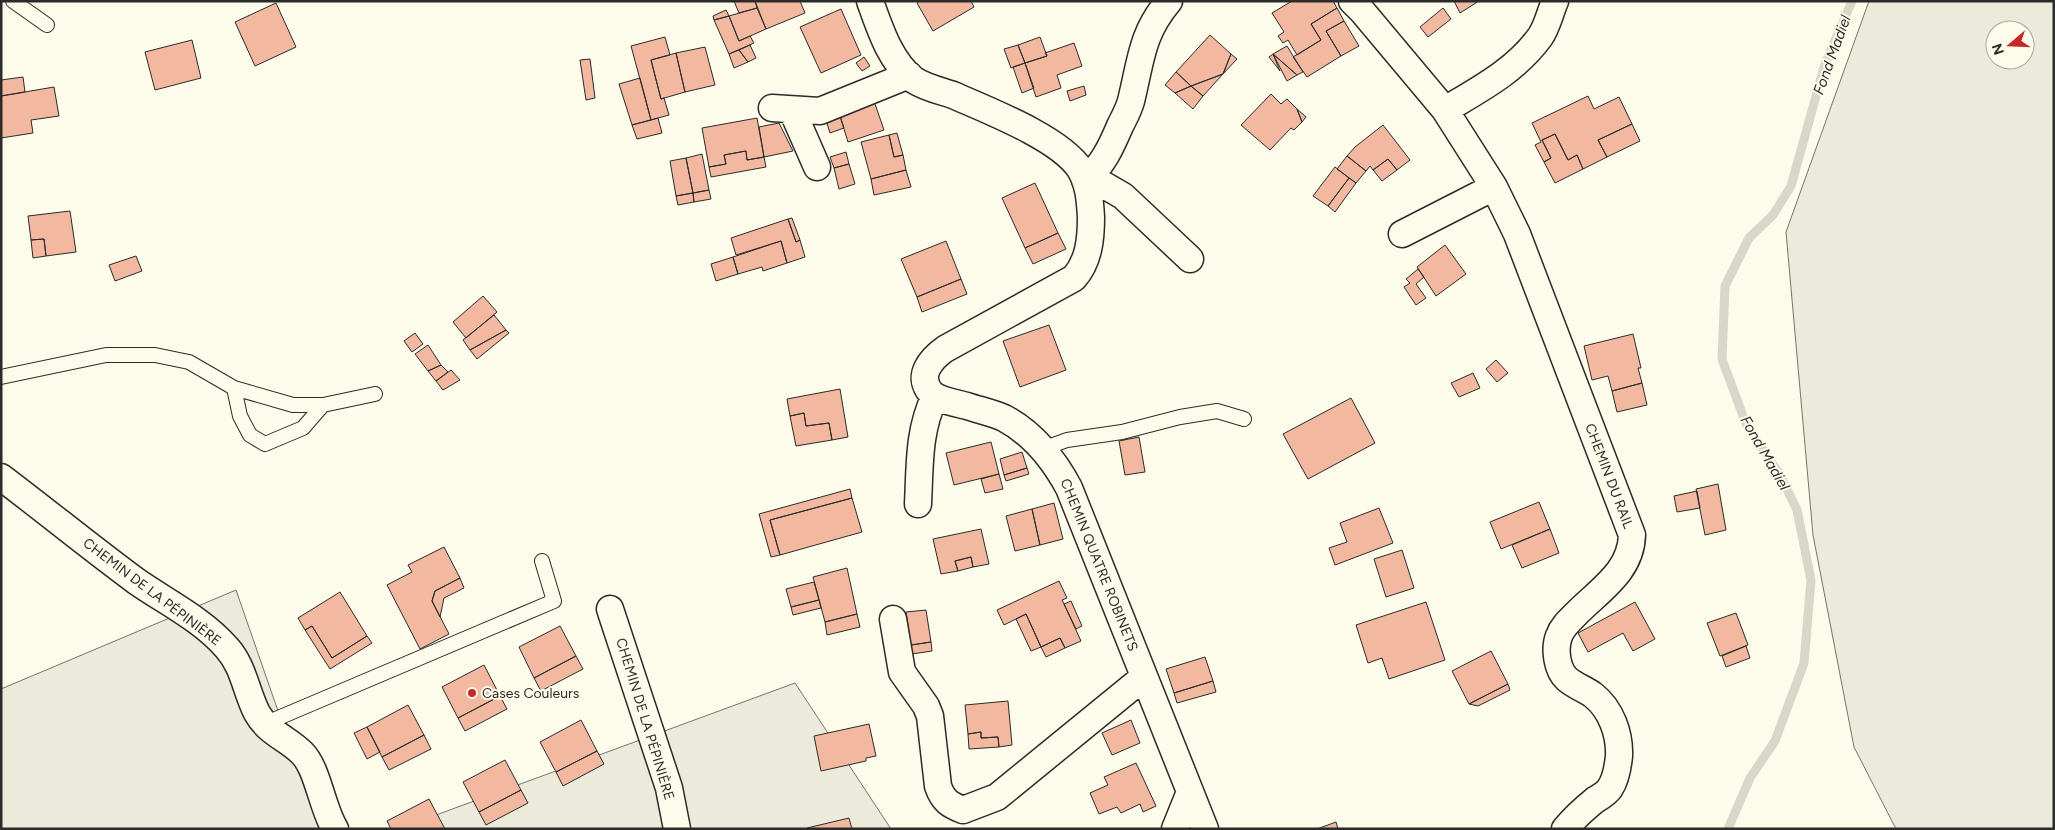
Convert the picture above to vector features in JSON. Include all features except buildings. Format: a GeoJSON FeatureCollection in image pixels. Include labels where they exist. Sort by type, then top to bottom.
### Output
{"type":"FeatureCollection","features":[{"type":"Feature","properties":{"kind":"street"},"geometry":{"type":"LineString","coordinates":[[870,1],[892,54],[909,75],[916,81],[996,113],[1047,141],[1070,158],[1080,169],[1089,193],[1091,232],[1083,268],[1074,278],[945,348],[932,358],[928,364],[925,379],[926,385],[935,396],[927,414],[922,435],[918,504]]}},
{"type":"Feature","properties":{"kind":"street"},"geometry":{"type":"LineString","coordinates":[[1085,180],[1098,169],[1108,155],[1130,103],[1141,54],[1155,17],[1169,1]]}},
{"type":"Feature","properties":{"kind":"street","name":"CHEMIN DU RAIL"},"geometry":{"type":"LineString","coordinates":[[1352,1],[1445,110],[1494,187],[1517,234],[1632,535],[1631,549],[1626,562],[1618,573],[1565,624],[1559,636],[1556,651],[1559,665],[1566,678],[1594,695],[1604,706],[1612,719],[1620,743],[1618,767],[1610,789],[1576,816],[1565,829]]}},
{"type":"Feature","properties":{"kind":"street"},"geometry":{"type":"LineString","coordinates":[[1445,110],[1495,81],[1519,61],[1541,36],[1555,1]]}},
{"type":"Feature","properties":{"kind":"street"},"geometry":{"type":"LineString","coordinates":[[817,167],[782,109],[820,111],[909,75]]}},
{"type":"Feature","properties":{"kind":"street"},"geometry":{"type":"LineString","coordinates":[[1085,180],[1104,185],[1122,196],[1190,259]]}},
{"type":"Feature","properties":{"kind":"street"},"geometry":{"type":"LineString","coordinates":[[1402,234],[1494,187]]}},
{"type":"Feature","properties":{"kind":"street","name":"CHEMIN QUATRE ROBINETS"},"geometry":{"type":"LineString","coordinates":[[935,396],[1003,418],[1024,432],[1058,468],[1069,488],[1205,829]]}},
{"type":"Feature","properties":{"kind":"street","name":"CHEMIN DE LA PÉPINIÈRE"},"geometry":{"type":"LineString","coordinates":[[1,477],[137,581],[206,628],[228,648],[243,673],[257,712],[264,724],[302,754],[314,773],[319,792],[335,829]]}},
{"type":"Feature","properties":{"kind":"street","name":"CHEMIN DE LA PÉPINIÈRE"},"geometry":{"type":"LineString","coordinates":[[610,610],[669,788],[677,829]]}},
{"type":"Feature","properties":{"kind":"street"},"geometry":{"type":"LineString","coordinates":[[893,620],[902,672],[926,706],[930,716],[938,786],[941,796],[949,804],[964,810],[997,797],[1144,677]]}},
{"type":"Feature","properties":{"kind":"street"},"geometry":{"type":"LineString","coordinates":[[1175,829],[1190,792]]}},
{"type":"Feature","properties":{"kind":"lane"},"geometry":{"type":"LineString","coordinates":[[13,1],[48,25]]}},
{"type":"Feature","properties":{"kind":"lane"},"geometry":{"type":"LineString","coordinates":[[1,377],[106,355],[155,354],[188,362],[234,388],[293,405],[323,406],[374,394]]}},
{"type":"Feature","properties":{"kind":"lane"},"geometry":{"type":"LineString","coordinates":[[234,388],[240,416],[250,435],[265,444],[303,428],[323,406]]}},
{"type":"Feature","properties":{"kind":"lane"},"geometry":{"type":"LineString","coordinates":[[1042,449],[1067,440],[1122,432],[1208,412],[1217,411],[1244,419]]}},
{"type":"Feature","properties":{"kind":"lane"},"geometry":{"type":"LineString","coordinates":[[264,724],[554,601],[542,561]]}},
{"type":"Feature","properties":{"kind":"shaded area"},"geometry":{"type":"Polygon","coordinates":[[[1869,1],[2054,1],[2054,829],[1896,829],[1854,747],[1813,535],[1786,232],[1869,1]]]}},
{"type":"Feature","properties":{"kind":"shaded area"},"geometry":{"type":"Polygon","coordinates":[[[236,590],[319,829],[1,829],[1,689],[236,590]]]}},
{"type":"Feature","properties":{"kind":"shaded area"},"geometry":{"type":"Polygon","coordinates":[[[795,683],[891,829],[398,829],[795,683]]]}},
{"type":"Feature","properties":{"kind":"waterway","name":"Fond Madiel"},"geometry":{"type":"LineString","coordinates":[[1728,829],[1750,778],[1775,741],[1804,663],[1811,580],[1797,510],[1780,475],[1746,424],[1722,359],[1725,286],[1749,238],[1773,215],[1791,186],[1825,64],[1852,1]]}},
{"type":"Feature","properties":{"kind":"place","name":"Cases Couleurs"},"geometry":{"type":"Point","coordinates":[472,693]}}]}
